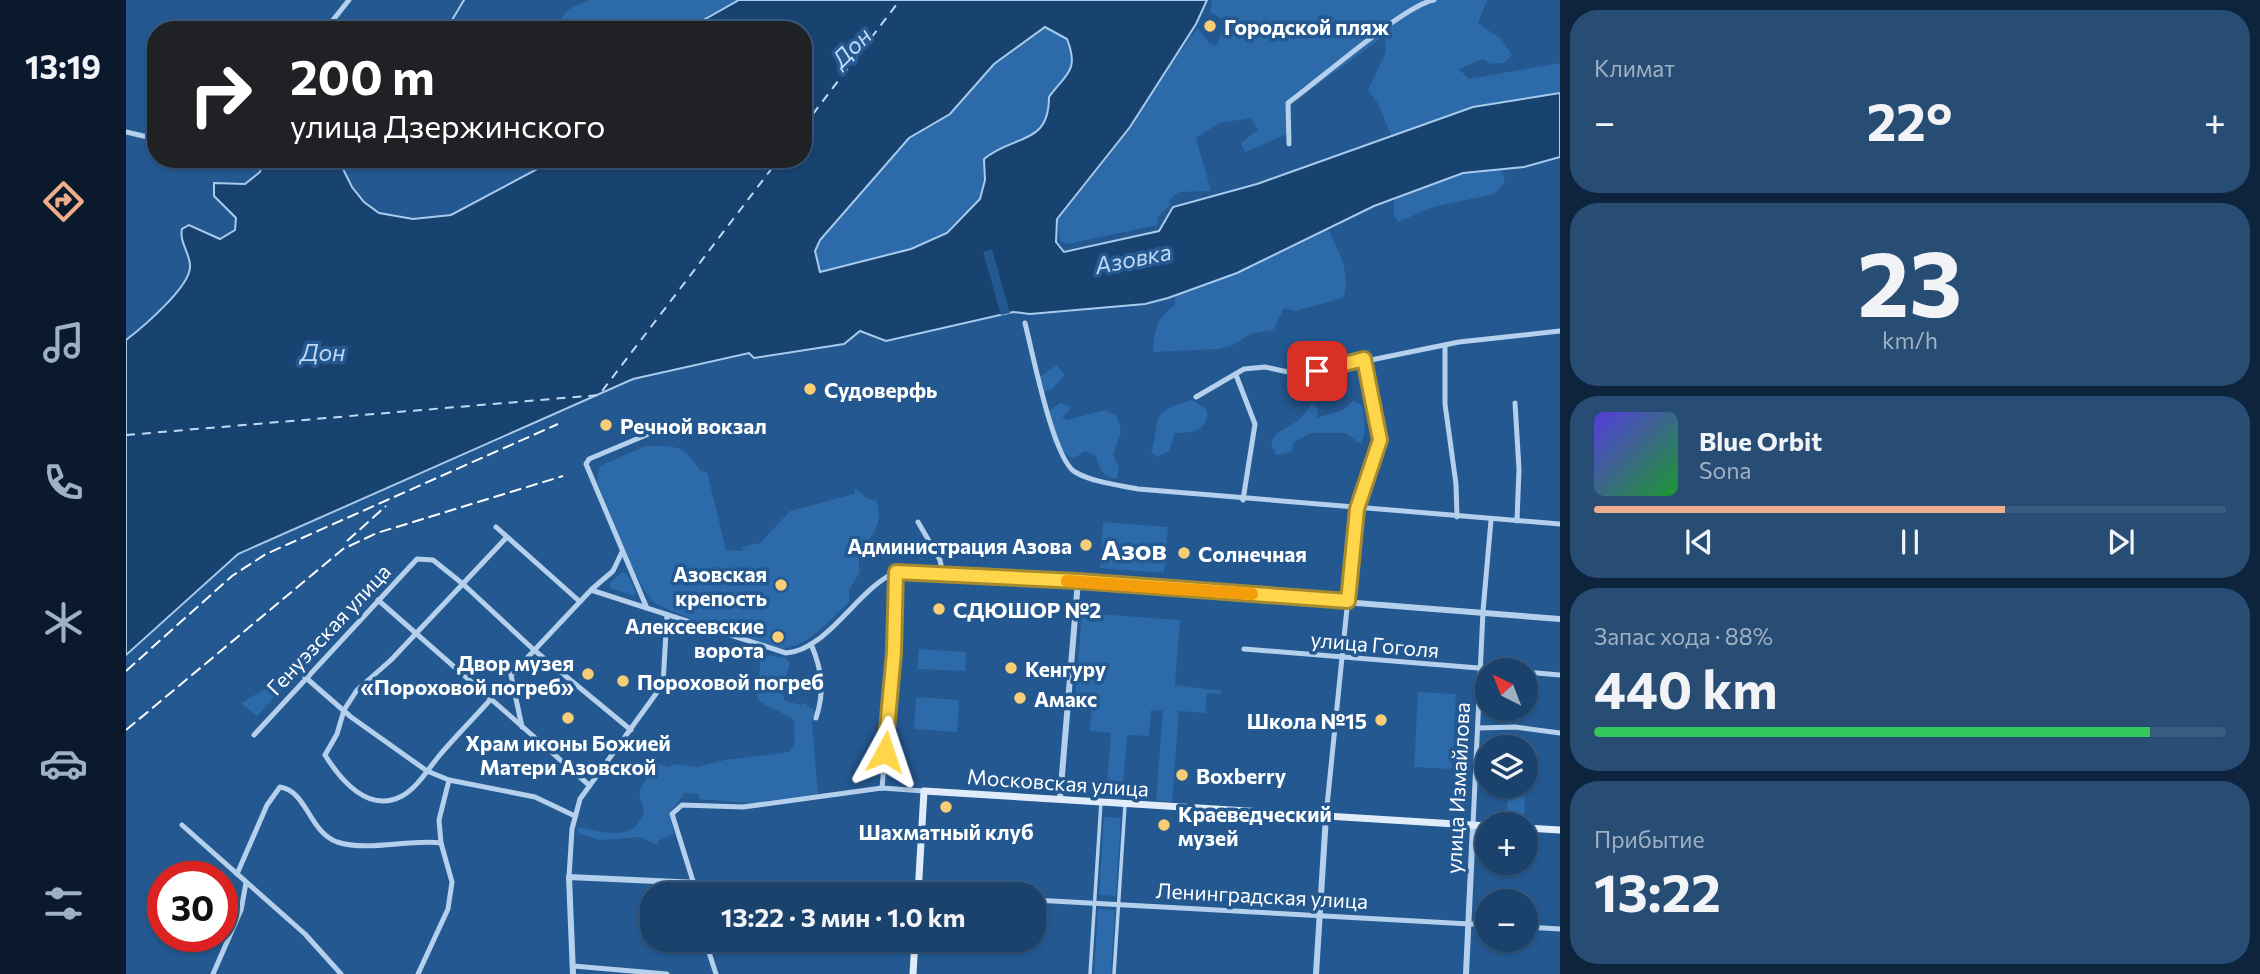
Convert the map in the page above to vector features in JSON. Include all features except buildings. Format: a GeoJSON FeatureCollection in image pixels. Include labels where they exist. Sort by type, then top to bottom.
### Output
{"type":"FeatureCollection","features":[{"type":"Feature","properties":{"kind":"main road","name":"Московская улица"},"geometry":{"type":"LineString","coordinates":[[924,791],[1473,825]]}},
{"type":"Feature","properties":{"kind":"main road"},"geometry":{"type":"LineString","coordinates":[[919,882],[924,791]]}},
{"type":"Feature","properties":{"kind":"main road"},"geometry":{"type":"LineString","coordinates":[[1538,829],[1560,830]]}},
{"type":"Feature","properties":{"kind":"main road"},"geometry":{"type":"LineString","coordinates":[[913,974],[914,952]]}},
{"type":"Feature","properties":{"kind":"street"},"geometry":{"type":"LineString","coordinates":[[332,21],[349,0]]}},
{"type":"Feature","properties":{"kind":"street"},"geometry":{"type":"LineString","coordinates":[[1289,144],[1288,103],[1395,22],[1425,1],[1434,0]]}},
{"type":"Feature","properties":{"kind":"street"},"geometry":{"type":"LineString","coordinates":[[126,132],[147,137]]}},
{"type":"Feature","properties":{"kind":"street"},"geometry":{"type":"LineString","coordinates":[[1025,323],[1047,412],[1068,467],[1075,472],[1138,489],[1243,500],[1560,524]]}},
{"type":"Feature","properties":{"kind":"street"},"geometry":{"type":"LineString","coordinates":[[1196,397],[1244,369],[1265,367],[1288,372],[1317,371],[1364,359],[1445,345],[1560,331]]}},
{"type":"Feature","properties":{"kind":"street"},"geometry":{"type":"LineString","coordinates":[[1445,345],[1445,404],[1456,484],[1457,517]]}},
{"type":"Feature","properties":{"kind":"street"},"geometry":{"type":"LineString","coordinates":[[1316,974],[1326,816],[1357,509],[1380,440],[1364,359]]}},
{"type":"Feature","properties":{"kind":"street"},"geometry":{"type":"LineString","coordinates":[[1236,374],[1255,424],[1243,500]]}},
{"type":"Feature","properties":{"kind":"street"},"geometry":{"type":"LineString","coordinates":[[1515,403],[1519,469],[1517,521]]}},
{"type":"Feature","properties":{"kind":"street"},"geometry":{"type":"LineString","coordinates":[[646,606],[586,464],[589,459],[663,428]]}},
{"type":"Feature","properties":{"kind":"street","name":"улица Измайлова"},"geometry":{"type":"LineString","coordinates":[[1481,658],[1491,520]]}},
{"type":"Feature","properties":{"kind":"street"},"geometry":{"type":"LineString","coordinates":[[918,522],[940,560],[943,575]]}},
{"type":"Feature","properties":{"kind":"street"},"geometry":{"type":"LineString","coordinates":[[496,527],[578,600]]}},
{"type":"Feature","properties":{"kind":"street"},"geometry":{"type":"LineString","coordinates":[[490,700],[404,795],[394,799],[363,796],[350,787],[325,755],[337,734],[344,710],[357,690],[416,634],[507,537]]}},
{"type":"Feature","properties":{"kind":"street"},"geometry":{"type":"LineString","coordinates":[[522,727],[511,675],[578,600],[613,570],[622,552]]}},
{"type":"Feature","properties":{"kind":"street","name":"Генуэзская улица"},"geometry":{"type":"LineString","coordinates":[[254,735],[417,559],[433,560],[463,584]]}},
{"type":"Feature","properties":{"kind":"street"},"geometry":{"type":"LineString","coordinates":[[592,590],[646,606],[755,645],[791,652],[811,644],[880,579],[896,572],[1078,581],[1560,619]]}},
{"type":"Feature","properties":{"kind":"street"},"geometry":{"type":"LineString","coordinates":[[882,788],[894,652],[896,572]]}},
{"type":"Feature","properties":{"kind":"street"},"geometry":{"type":"LineString","coordinates":[[1060,799],[1078,581]]}},
{"type":"Feature","properties":{"kind":"street"},"geometry":{"type":"LineString","coordinates":[[463,584],[534,650],[631,730]]}},
{"type":"Feature","properties":{"kind":"street"},"geometry":{"type":"LineString","coordinates":[[378,600],[589,785]]}},
{"type":"Feature","properties":{"kind":"street"},"geometry":{"type":"LineString","coordinates":[[573,974],[569,877],[575,816],[589,785],[663,684],[667,615]]}},
{"type":"Feature","properties":{"kind":"street"},"geometry":{"type":"LineString","coordinates":[[811,644],[820,665],[822,686],[816,718]]}},
{"type":"Feature","properties":{"kind":"street","name":"улица Гоголя"},"geometry":{"type":"LineString","coordinates":[[1244,649],[1475,668]]}},
{"type":"Feature","properties":{"kind":"street"},"geometry":{"type":"LineString","coordinates":[[1538,673],[1560,675]]}},
{"type":"Feature","properties":{"kind":"street"},"geometry":{"type":"LineString","coordinates":[[305,677],[344,710],[427,771],[450,780],[534,797],[575,816]]}},
{"type":"Feature","properties":{"kind":"street","name":"улица Измайлова"},"geometry":{"type":"LineString","coordinates":[[1466,974],[1478,721]]}},
{"type":"Feature","properties":{"kind":"street"},"geometry":{"type":"LineString","coordinates":[[1478,728],[1515,727],[1560,733]]}},
{"type":"Feature","properties":{"kind":"street"},"geometry":{"type":"LineString","coordinates":[[418,974],[448,909],[452,882],[441,843],[439,820],[450,780]]}},
{"type":"Feature","properties":{"kind":"street"},"geometry":{"type":"LineString","coordinates":[[238,872],[267,805],[280,787],[295,793],[318,830],[337,842],[371,845],[420,841],[441,843]]}},
{"type":"Feature","properties":{"kind":"street","name":"Московская улица"},"geometry":{"type":"LineString","coordinates":[[696,882],[672,814],[682,805],[743,807],[882,788],[924,791]]}},
{"type":"Feature","properties":{"kind":"street"},"geometry":{"type":"LineString","coordinates":[[1090,974],[1101,802]]}},
{"type":"Feature","properties":{"kind":"street"},"geometry":{"type":"LineString","coordinates":[[1114,974],[1125,804]]}},
{"type":"Feature","properties":{"kind":"street"},"geometry":{"type":"LineString","coordinates":[[181,825],[222,861]]}},
{"type":"Feature","properties":{"kind":"street"},"geometry":{"type":"LineString","coordinates":[[238,875],[305,934],[338,973]]}},
{"type":"Feature","properties":{"kind":"street"},"geometry":{"type":"LineString","coordinates":[[569,877],[696,882]]}},
{"type":"Feature","properties":{"kind":"street"},"geometry":{"type":"LineString","coordinates":[[213,974],[241,910],[246,883]]}},
{"type":"Feature","properties":{"kind":"street","name":"Ленинградская улица"},"geometry":{"type":"LineString","coordinates":[[1046,901],[1475,924]]}},
{"type":"Feature","properties":{"kind":"street"},"geometry":{"type":"LineString","coordinates":[[1538,928],[1560,929]]}},
{"type":"Feature","properties":{"kind":"street"},"geometry":{"type":"LineString","coordinates":[[709,952],[716,974]]}},
{"type":"Feature","properties":{"kind":"street"},"geometry":{"type":"LineString","coordinates":[[573,966],[667,974]]}},
{"type":"Feature","properties":{"kind":"street"},"geometry":{"type":"LineString","coordinates":[[615,970],[621,974]]}},
{"type":"Feature","properties":{"kind":"shaded area"},"geometry":{"type":"Polygon","coordinates":[[[590,0],[739,0],[702,21],[560,21],[569,9],[590,0]]]}},
{"type":"Feature","properties":{"kind":"shaded area"},"geometry":{"type":"Polygon","coordinates":[[[1212,0],[1487,0],[1478,23],[1502,40],[1512,55],[1504,63],[1491,64],[1483,59],[1459,69],[1469,79],[1560,63],[1560,93],[1525,98],[1391,135],[1378,104],[1368,90],[1386,52],[1384,36],[1287,107],[1287,134],[1245,152],[1241,143],[1258,130],[1251,118],[1219,123],[1196,138],[1211,191],[1179,192],[1169,200],[1171,204],[1158,216],[1157,225],[1068,244],[1060,241],[1057,219],[1111,153],[1163,74],[1198,28],[1209,43],[1216,46],[1227,22],[1210,12],[1212,0]]]}},
{"type":"Feature","properties":{"kind":"shaded area"},"geometry":{"type":"Polygon","coordinates":[[[1045,27],[1067,39],[1072,59],[1069,72],[1049,97],[1043,124],[1036,132],[984,159],[985,180],[980,199],[947,233],[911,249],[821,272],[815,251],[820,240],[909,138],[940,121],[994,64],[1045,27]]]}},
{"type":"Feature","properties":{"kind":"shaded area"},"geometry":{"type":"Polygon","coordinates":[[[1501,169],[1505,181],[1495,194],[1433,207],[1398,222],[1394,215],[1394,199],[1463,173],[1501,169]]]}},
{"type":"Feature","properties":{"kind":"shaded area"},"geometry":{"type":"Polygon","coordinates":[[[1328,229],[1345,271],[1343,298],[1295,311],[1284,308],[1273,330],[1251,334],[1231,346],[1153,352],[1157,326],[1163,315],[1174,306],[1176,295],[1237,273],[1328,229]]]}},
{"type":"Feature","properties":{"kind":"shaded area"},"geometry":{"type":"Polygon","coordinates":[[[1057,365],[1065,375],[1051,390],[1043,392],[1037,379],[1057,365]]]}},
{"type":"Feature","properties":{"kind":"shaded area"},"geometry":{"type":"Polygon","coordinates":[[[1192,400],[1207,410],[1202,427],[1175,433],[1169,451],[1157,457],[1151,453],[1159,418],[1169,408],[1192,400]]]}},
{"type":"Feature","properties":{"kind":"shaded area"},"geometry":{"type":"Polygon","coordinates":[[[1353,401],[1362,405],[1364,414],[1365,430],[1360,444],[1346,433],[1311,433],[1294,442],[1291,452],[1276,455],[1271,442],[1277,433],[1299,420],[1313,403],[1318,409],[1317,418],[1343,410],[1353,401]]]}},
{"type":"Feature","properties":{"kind":"shaded area"},"geometry":{"type":"Polygon","coordinates":[[[1060,403],[1069,406],[1070,410],[1062,417],[1067,420],[1105,410],[1117,416],[1121,432],[1113,455],[1119,467],[1117,478],[1105,475],[1096,456],[1085,451],[1073,459],[1053,443],[1047,413],[1060,403]]]}},
{"type":"Feature","properties":{"kind":"shaded area"},"geometry":{"type":"Polygon","coordinates":[[[645,446],[678,448],[689,456],[701,471],[707,472],[726,550],[742,551],[742,547],[760,543],[790,511],[854,494],[855,488],[868,499],[877,501],[878,522],[861,550],[860,572],[849,590],[849,603],[811,637],[802,643],[784,648],[717,628],[654,602],[630,563],[597,481],[600,466],[645,446]]]}},
{"type":"Feature","properties":{"kind":"shaded area"},"geometry":{"type":"Polygon","coordinates":[[[1103,522],[1168,527],[1164,573],[1100,568],[1103,522]]]}},
{"type":"Feature","properties":{"kind":"shaded area"},"geometry":{"type":"Polygon","coordinates":[[[622,572],[627,574],[636,593],[633,595],[610,588],[609,584],[622,572]]]}},
{"type":"Feature","properties":{"kind":"shaded area"},"geometry":{"type":"Polygon","coordinates":[[[1082,613],[1180,620],[1175,685],[1221,691],[1221,694],[1207,693],[1205,713],[1179,711],[1172,802],[1156,801],[1163,711],[1151,710],[1149,736],[1127,735],[1122,799],[1106,798],[1111,733],[1090,731],[1092,703],[1075,702],[1082,613]]]}},
{"type":"Feature","properties":{"kind":"shaded area"},"geometry":{"type":"Polygon","coordinates":[[[919,649],[966,652],[965,671],[917,669],[919,649]]]}},
{"type":"Feature","properties":{"kind":"shaded area"},"geometry":{"type":"Polygon","coordinates":[[[761,654],[785,658],[790,663],[782,692],[784,700],[800,705],[804,703],[815,711],[812,722],[818,794],[748,803],[699,799],[699,794],[685,793],[669,814],[674,834],[658,841],[657,845],[640,837],[599,840],[578,833],[578,827],[625,832],[639,822],[644,812],[639,792],[655,762],[668,767],[676,764],[697,767],[725,760],[790,752],[795,742],[794,720],[757,698],[761,654]]]}},
{"type":"Feature","properties":{"kind":"shaded area"},"geometry":{"type":"Polygon","coordinates":[[[274,684],[281,690],[257,716],[241,703],[274,684]]]}},
{"type":"Feature","properties":{"kind":"shaded area"},"geometry":{"type":"Polygon","coordinates":[[[1418,692],[1456,694],[1452,769],[1414,767],[1418,692]]]}},
{"type":"Feature","properties":{"kind":"shaded area"},"geometry":{"type":"Polygon","coordinates":[[[916,697],[959,700],[957,732],[914,729],[916,697]]]}},
{"type":"Feature","properties":{"kind":"shaded area"},"geometry":{"type":"Polygon","coordinates":[[[1508,798],[1525,798],[1524,812],[1507,812],[1508,798]]]}},
{"type":"Feature","properties":{"kind":"shaded area"},"geometry":{"type":"Polygon","coordinates":[[[1104,817],[1121,818],[1116,896],[1099,895],[1104,817]]]}},
{"type":"Feature","properties":{"kind":"shaded area"},"geometry":{"type":"Polygon","coordinates":[[[1098,909],[1115,910],[1111,974],[1094,974],[1098,909]]]}},
{"type":"Feature","properties":{"kind":"water","name":"Дон"},"geometry":{"type":"Polygon","coordinates":[[[739,0],[1207,0],[1196,24],[1130,127],[1057,219],[1056,242],[1064,252],[1159,231],[1173,207],[1257,184],[1473,107],[1560,93],[1560,157],[1524,167],[1463,173],[1374,206],[1237,273],[1168,298],[1145,304],[1030,314],[1013,312],[886,341],[860,331],[844,344],[754,358],[749,353],[633,379],[238,554],[126,655],[126,340],[165,306],[183,284],[190,261],[182,238],[182,229],[189,225],[220,239],[235,230],[236,218],[214,196],[214,183],[245,184],[261,168],[342,168],[352,187],[364,202],[379,213],[413,219],[451,215],[539,168],[812,168],[812,21],[702,21],[739,0]],[[1045,27],[994,64],[950,114],[909,138],[820,240],[815,251],[820,272],[911,249],[947,233],[980,199],[985,180],[984,159],[995,151],[1028,137],[1043,124],[1049,97],[1069,72],[1071,50],[1067,39],[1045,27]]]}},
{"type":"Feature","properties":{"kind":"pier"},"geometry":{"type":"Polygon","coordinates":[[[992,249],[1010,313],[1001,315],[983,252],[992,249]]]}},
{"type":"Feature","properties":{"kind":"waterway"},"geometry":{"type":"LineString","coordinates":[[451,21],[464,0]]}},
{"type":"Feature","properties":{"kind":"ferry route"},"geometry":{"type":"LineString","coordinates":[[812,115],[900,0]]}},
{"type":"Feature","properties":{"kind":"ferry route"},"geometry":{"type":"LineString","coordinates":[[126,435],[599,395],[772,168]]}},
{"type":"Feature","properties":{"kind":"railway"},"geometry":{"type":"LineString","coordinates":[[126,671],[232,576],[266,554],[558,424]]}},
{"type":"Feature","properties":{"kind":"railway"},"geometry":{"type":"LineString","coordinates":[[126,730],[343,549],[377,533],[563,476]]}},
{"type":"Feature","properties":{"kind":"railway"},"geometry":{"type":"LineString","coordinates":[[347,541],[386,506]]}},
{"type":"Feature","properties":{"kind":"slow traffic"},"geometry":{"type":"LineString","coordinates":[[1067,581],[1252,594]]}},
{"type":"Feature","properties":{"kind":"place","name":"Городской пляж"},"geometry":{"type":"Point","coordinates":[1210,26]}},
{"type":"Feature","properties":{"kind":"place","name":"Судоверфь"},"geometry":{"type":"Point","coordinates":[810,389]}},
{"type":"Feature","properties":{"kind":"place","name":"Речной вокзал"},"geometry":{"type":"Point","coordinates":[606,425]}},
{"type":"Feature","properties":{"kind":"place","name":"Администрация Азова"},"geometry":{"type":"Point","coordinates":[1086,545]}},
{"type":"Feature","properties":{"kind":"place","name":"Солнечная"},"geometry":{"type":"Point","coordinates":[1184,553]}},
{"type":"Feature","properties":{"kind":"place","name":"Азовская крепость"},"geometry":{"type":"Point","coordinates":[781,585]}},
{"type":"Feature","properties":{"kind":"place","name":"СДЮШОР №2"},"geometry":{"type":"Point","coordinates":[939,609]}},
{"type":"Feature","properties":{"kind":"place","name":"Алексеевские ворота"},"geometry":{"type":"Point","coordinates":[778,637]}},
{"type":"Feature","properties":{"kind":"place","name":"Кенгуру"},"geometry":{"type":"Point","coordinates":[1011,668]}},
{"type":"Feature","properties":{"kind":"place","name":"Двор музея «Пороховой погреб»"},"geometry":{"type":"Point","coordinates":[588,674]}},
{"type":"Feature","properties":{"kind":"place","name":"Пороховой погреб"},"geometry":{"type":"Point","coordinates":[623,681]}},
{"type":"Feature","properties":{"kind":"place","name":"Амакс"},"geometry":{"type":"Point","coordinates":[1020,698]}},
{"type":"Feature","properties":{"kind":"place","name":"Храм иконы Божией Матери Азовской"},"geometry":{"type":"Point","coordinates":[568,718]}},
{"type":"Feature","properties":{"kind":"place","name":"Школа №15"},"geometry":{"type":"Point","coordinates":[1381,720]}},
{"type":"Feature","properties":{"kind":"place","name":"Boxberry"},"geometry":{"type":"Point","coordinates":[1182,775]}},
{"type":"Feature","properties":{"kind":"place","name":"Шахматный клуб"},"geometry":{"type":"Point","coordinates":[946,807]}},
{"type":"Feature","properties":{"kind":"place","name":"Краеведческий музей"},"geometry":{"type":"Point","coordinates":[1164,825]}},
{"type":"Feature","properties":{"kind":"district","name":"Азов"},"geometry":{"type":"Point","coordinates":[1134,549]}},
{"type":"Feature","properties":{"kind":"route"},"geometry":{"type":"LineString","coordinates":[[885,752],[894,652],[896,572],[1078,581],[1348,601],[1357,509],[1380,440],[1364,359],[1317,371]]}},
{"type":"Feature","properties":{"kind":"water label","name":"Азовка"},"geometry":{"type":"Point","coordinates":[1133,258]}}]}
